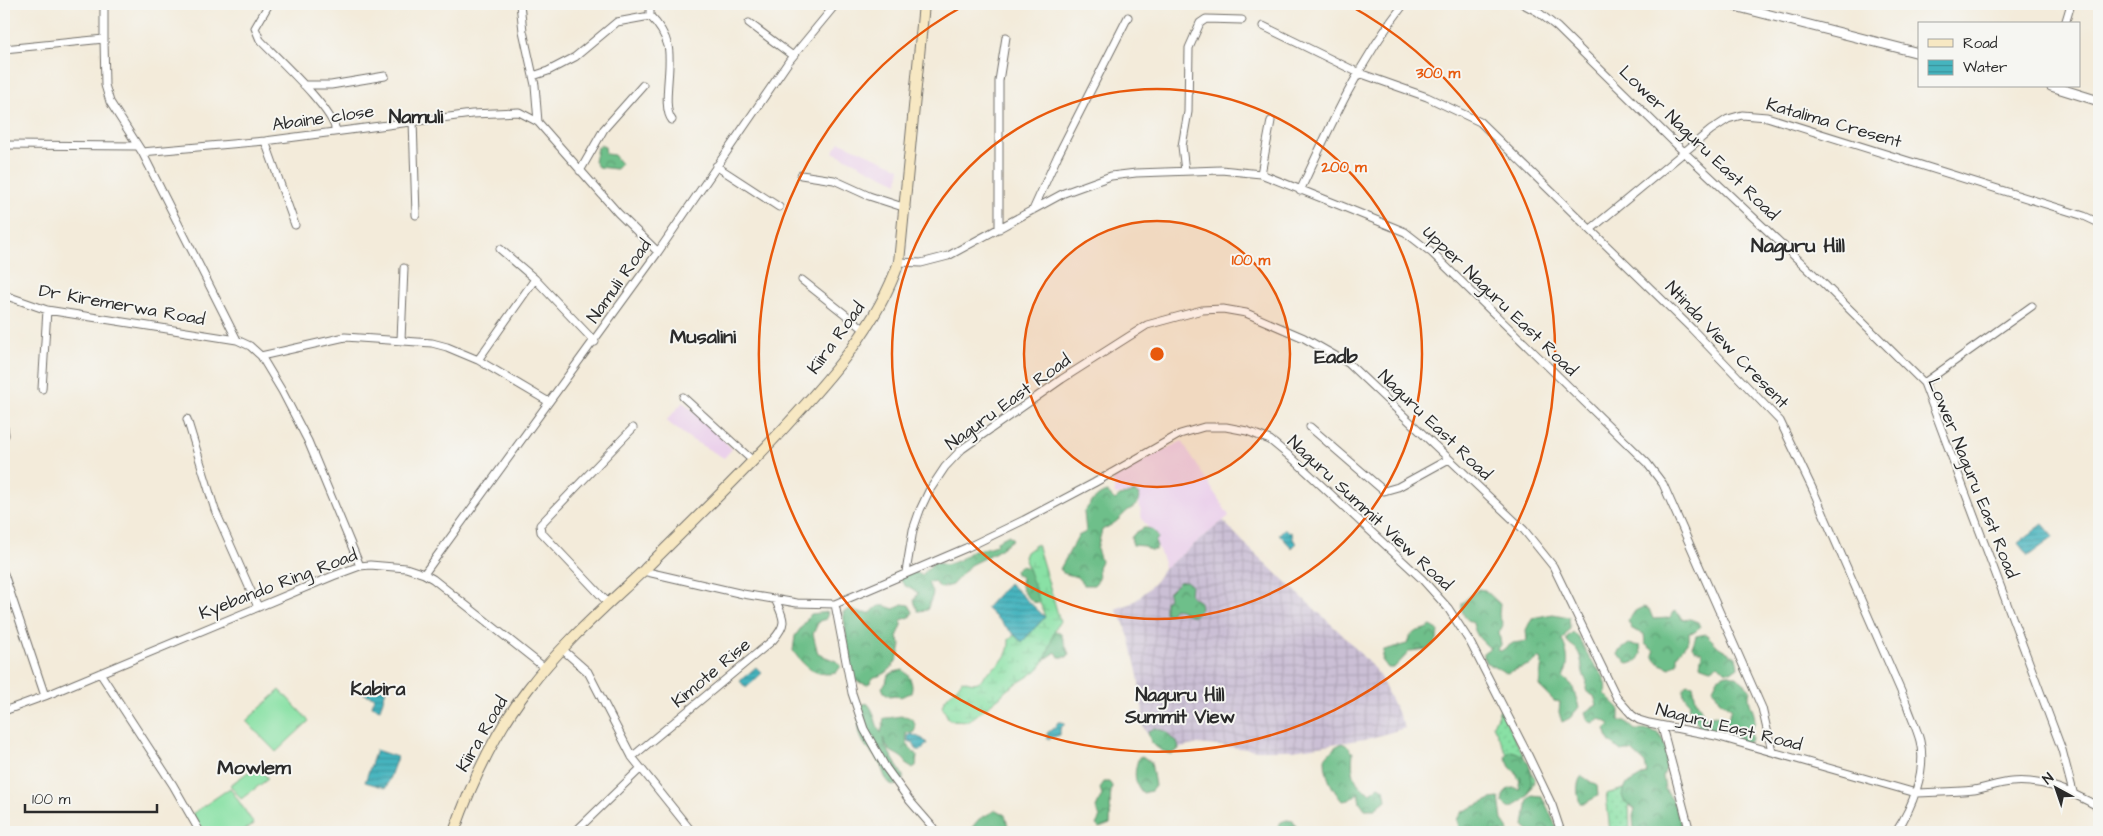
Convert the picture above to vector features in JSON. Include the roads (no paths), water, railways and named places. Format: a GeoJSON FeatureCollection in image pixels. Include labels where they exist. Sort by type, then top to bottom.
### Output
{"type":"FeatureCollection","features":[{"type":"Feature","properties":{"kind":"main road","name":"Kiira Road"},"geometry":{"type":"LineString","coordinates":[[454,832],[477,773],[490,748],[528,689],[545,668],[606,606],[754,461],[822,386],[865,330],[886,294],[899,262],[906,208],[924,4]]}},
{"type":"Feature","properties":{"kind":"street"},"geometry":{"type":"LineString","coordinates":[[104,4],[104,39],[108,96],[116,114],[140,149],[236,340],[250,346],[261,356],[282,390],[307,438],[360,566]]}},
{"type":"Feature","properties":{"kind":"street"},"geometry":{"type":"LineString","coordinates":[[4,145],[140,149],[336,131],[330,115],[260,40],[256,33],[255,28],[269,4]]}},
{"type":"Feature","properties":{"kind":"street"},"geometry":{"type":"LineString","coordinates":[[520,4],[524,36],[535,85],[538,122],[580,171],[658,252]]}},
{"type":"Feature","properties":{"kind":"street"},"geometry":{"type":"LineString","coordinates":[[650,4],[650,16],[662,30],[668,46],[670,72],[667,111],[672,120]]}},
{"type":"Feature","properties":{"kind":"street","name":"Namuli Road"},"geometry":{"type":"LineString","coordinates":[[424,574],[594,342],[793,56],[836,4]]}},
{"type":"Feature","properties":{"kind":"street"},"geometry":{"type":"LineString","coordinates":[[1300,191],[1338,109],[1392,19],[1404,4]]}},
{"type":"Feature","properties":{"kind":"street","name":"Lower Naguru East Road"},"geometry":{"type":"LineString","coordinates":[[1523,4],[1538,12],[1557,27],[1924,383],[2062,750],[2073,792]]}},
{"type":"Feature","properties":{"kind":"street"},"geometry":{"type":"LineString","coordinates":[[1727,4],[1918,53]]}},
{"type":"Feature","properties":{"kind":"street"},"geometry":{"type":"LineString","coordinates":[[2066,22],[2071,4]]}},
{"type":"Feature","properties":{"kind":"street"},"geometry":{"type":"LineString","coordinates":[[533,76],[548,72],[575,57],[617,22],[650,16]]}},
{"type":"Feature","properties":{"kind":"street"},"geometry":{"type":"LineString","coordinates":[[1033,210],[1058,155],[1128,17]]}},
{"type":"Feature","properties":{"kind":"street"},"geometry":{"type":"LineString","coordinates":[[1185,171],[1182,146],[1188,112],[1189,48],[1200,23],[1206,19],[1242,20]]}},
{"type":"Feature","properties":{"kind":"street"},"geometry":{"type":"LineString","coordinates":[[749,23],[793,56]]}},
{"type":"Feature","properties":{"kind":"street","name":"Ntinda View Cresent"},"geometry":{"type":"LineString","coordinates":[[1263,26],[1359,73],[1427,97],[1480,122],[1692,329],[1780,421],[1817,499],[1917,732],[1922,757],[1916,793],[1909,810],[1896,832]]}},
{"type":"Feature","properties":{"kind":"street"},"geometry":{"type":"LineString","coordinates":[[999,229],[999,81],[1006,37]]}},
{"type":"Feature","properties":{"kind":"street"},"geometry":{"type":"LineString","coordinates":[[4,49],[104,39]]}},
{"type":"Feature","properties":{"kind":"street"},"geometry":{"type":"LineString","coordinates":[[304,85],[331,85],[385,76]]}},
{"type":"Feature","properties":{"kind":"street"},"geometry":{"type":"LineString","coordinates":[[580,171],[599,136],[643,85]]}},
{"type":"Feature","properties":{"kind":"street"},"geometry":{"type":"LineString","coordinates":[[2057,88],[2099,101]]}},
{"type":"Feature","properties":{"kind":"street","name":"Abaine close"},"geometry":{"type":"LineString","coordinates":[[140,149],[265,141],[413,120],[507,111],[522,113],[538,122]]}},
{"type":"Feature","properties":{"kind":"street","name":"Katalima Cresent"},"geometry":{"type":"LineString","coordinates":[[1591,229],[1686,153],[1711,130],[1728,119],[1742,115],[1767,117],[1857,144],[2084,216],[2099,223]]}},
{"type":"Feature","properties":{"kind":"street"},"geometry":{"type":"LineString","coordinates":[[413,120],[416,215]]}},
{"type":"Feature","properties":{"kind":"street"},"geometry":{"type":"LineString","coordinates":[[1261,174],[1271,121]]}},
{"type":"Feature","properties":{"kind":"street"},"geometry":{"type":"LineString","coordinates":[[265,141],[295,224]]}},
{"type":"Feature","properties":{"kind":"street"},"geometry":{"type":"LineString","coordinates":[[716,166],[779,207]]}},
{"type":"Feature","properties":{"kind":"street","name":"Upper Naguru East Road"},"geometry":{"type":"LineString","coordinates":[[899,262],[921,263],[948,256],[1084,184],[1111,176],[1185,171],[1221,170],[1261,174],[1300,191],[1388,224],[1418,240],[1647,463],[1663,484],[1762,708],[1772,751]]}},
{"type":"Feature","properties":{"kind":"street"},"geometry":{"type":"LineString","coordinates":[[801,176],[834,180],[869,196],[906,208]]}},
{"type":"Feature","properties":{"kind":"street"},"geometry":{"type":"LineString","coordinates":[[500,249],[535,279],[594,342]]}},
{"type":"Feature","properties":{"kind":"street"},"geometry":{"type":"LineString","coordinates":[[400,340],[404,268]]}},
{"type":"Feature","properties":{"kind":"street"},"geometry":{"type":"LineString","coordinates":[[478,360],[535,279]]}},
{"type":"Feature","properties":{"kind":"street"},"geometry":{"type":"LineString","coordinates":[[802,280],[865,330]]}},
{"type":"Feature","properties":{"kind":"street","name":"Dr Kiremerwa Road"},"geometry":{"type":"LineString","coordinates":[[4,295],[47,310],[236,340]]}},
{"type":"Feature","properties":{"kind":"street"},"geometry":{"type":"LineString","coordinates":[[1924,383],[2032,306]]}},
{"type":"Feature","properties":{"kind":"street","name":"Naguru East Road"},"geometry":{"type":"LineString","coordinates":[[906,572],[913,530],[920,510],[929,491],[954,456],[1031,400],[1147,325],[1202,310],[1223,308],[1246,313],[1326,349],[1348,363],[1524,530],[1553,566],[1617,698],[1639,720],[1662,727],[1716,736],[1916,793],[1949,793],[1976,790],[2011,782],[2026,782],[2045,784],[2073,792],[2099,807]]}},
{"type":"Feature","properties":{"kind":"street"},"geometry":{"type":"LineString","coordinates":[[42,389],[47,310]]}},
{"type":"Feature","properties":{"kind":"street"},"geometry":{"type":"LineString","coordinates":[[261,356],[339,338],[400,340],[440,345],[478,360],[549,402]]}},
{"type":"Feature","properties":{"kind":"street"},"geometry":{"type":"LineString","coordinates":[[682,397],[754,461]]}},
{"type":"Feature","properties":{"kind":"street"},"geometry":{"type":"LineString","coordinates":[[187,420],[215,510],[258,607]]}},
{"type":"Feature","properties":{"kind":"street","name":"Naguru Summit View Road"},"geometry":{"type":"LineString","coordinates":[[906,572],[966,548],[1024,520],[1185,432],[1204,427],[1226,427],[1255,434],[1270,440],[1293,459],[1422,579],[1448,608],[1470,642],[1528,755],[1552,805],[1561,832]]}},
{"type":"Feature","properties":{"kind":"street"},"geometry":{"type":"LineString","coordinates":[[1310,427],[1384,491],[1398,486],[1449,459]]}},
{"type":"Feature","properties":{"kind":"street"},"geometry":{"type":"LineString","coordinates":[[606,606],[542,532],[540,525],[633,428]]}},
{"type":"Feature","properties":{"kind":"street","name":"Kyebando Ring Road"},"geometry":{"type":"LineString","coordinates":[[4,711],[360,566],[400,567],[433,578],[545,668]]}},
{"type":"Feature","properties":{"kind":"street"},"geometry":{"type":"LineString","coordinates":[[643,571],[719,590],[797,603],[835,604],[906,572]]}},
{"type":"Feature","properties":{"kind":"street"},"geometry":{"type":"LineString","coordinates":[[4,574],[44,696]]}},
{"type":"Feature","properties":{"kind":"street","name":"Kimote Rise"},"geometry":{"type":"LineString","coordinates":[[632,757],[773,640],[782,630],[784,620],[775,599]]}},
{"type":"Feature","properties":{"kind":"street"},"geometry":{"type":"LineString","coordinates":[[835,604],[852,692],[864,729],[875,751],[905,794],[937,832]]}},
{"type":"Feature","properties":{"kind":"street"},"geometry":{"type":"LineString","coordinates":[[563,650],[586,670],[594,681],[632,757],[692,832]]}},
{"type":"Feature","properties":{"kind":"street"},"geometry":{"type":"LineString","coordinates":[[100,673],[173,784],[200,832]]}},
{"type":"Feature","properties":{"kind":"street"},"geometry":{"type":"LineString","coordinates":[[1662,727],[1690,832]]}},
{"type":"Feature","properties":{"kind":"street"},"geometry":{"type":"LineString","coordinates":[[575,832],[641,768]]}},
{"type":"Feature","properties":{"kind":"water"},"geometry":{"type":"Polygon","coordinates":[[[2043,524],[2054,537],[2028,556],[2018,543],[2043,524]]]}},
{"type":"Feature","properties":{"kind":"water"},"geometry":{"type":"Polygon","coordinates":[[[1284,529],[1292,533],[1293,539],[1297,543],[1292,548],[1279,534],[1284,529]]]}},
{"type":"Feature","properties":{"kind":"water"},"geometry":{"type":"Polygon","coordinates":[[[1009,583],[1045,617],[1022,642],[986,608],[1009,583]]]}},
{"type":"Feature","properties":{"kind":"water"},"geometry":{"type":"Polygon","coordinates":[[[756,667],[762,673],[746,688],[740,681],[756,667]]]}},
{"type":"Feature","properties":{"kind":"water"},"geometry":{"type":"Polygon","coordinates":[[[367,684],[386,690],[380,709],[372,706],[374,697],[364,694],[367,684]]]}},
{"type":"Feature","properties":{"kind":"water"},"geometry":{"type":"Polygon","coordinates":[[[1058,722],[1065,724],[1060,729],[1060,735],[1048,739],[1047,733],[1058,722]]]}},
{"type":"Feature","properties":{"kind":"water"},"geometry":{"type":"Polygon","coordinates":[[[911,734],[923,739],[927,743],[922,750],[917,750],[913,742],[908,742],[908,736],[911,734]]]}},
{"type":"Feature","properties":{"kind":"water"},"geometry":{"type":"Polygon","coordinates":[[[376,750],[397,757],[386,788],[365,782],[376,750]]]}},
{"type":"Feature","properties":{"kind":"district","name":"Namuli"},"geometry":{"type":"Point","coordinates":[416,117]}},
{"type":"Feature","properties":{"kind":"district","name":"Naguru Hill"},"geometry":{"type":"Point","coordinates":[1798,246]}},
{"type":"Feature","properties":{"kind":"district","name":"Musalini"},"geometry":{"type":"Point","coordinates":[703,337]}},
{"type":"Feature","properties":{"kind":"district","name":"Eadb"},"geometry":{"type":"Point","coordinates":[1336,357]}},
{"type":"Feature","properties":{"kind":"district","name":"Kabira"},"geometry":{"type":"Point","coordinates":[378,689]}},
{"type":"Feature","properties":{"kind":"district","name":"Naguru Hill Summit View"},"geometry":{"type":"Point","coordinates":[1180,706]}},
{"type":"Feature","properties":{"kind":"district","name":"Mowlem"},"geometry":{"type":"Point","coordinates":[254,768]}}]}
